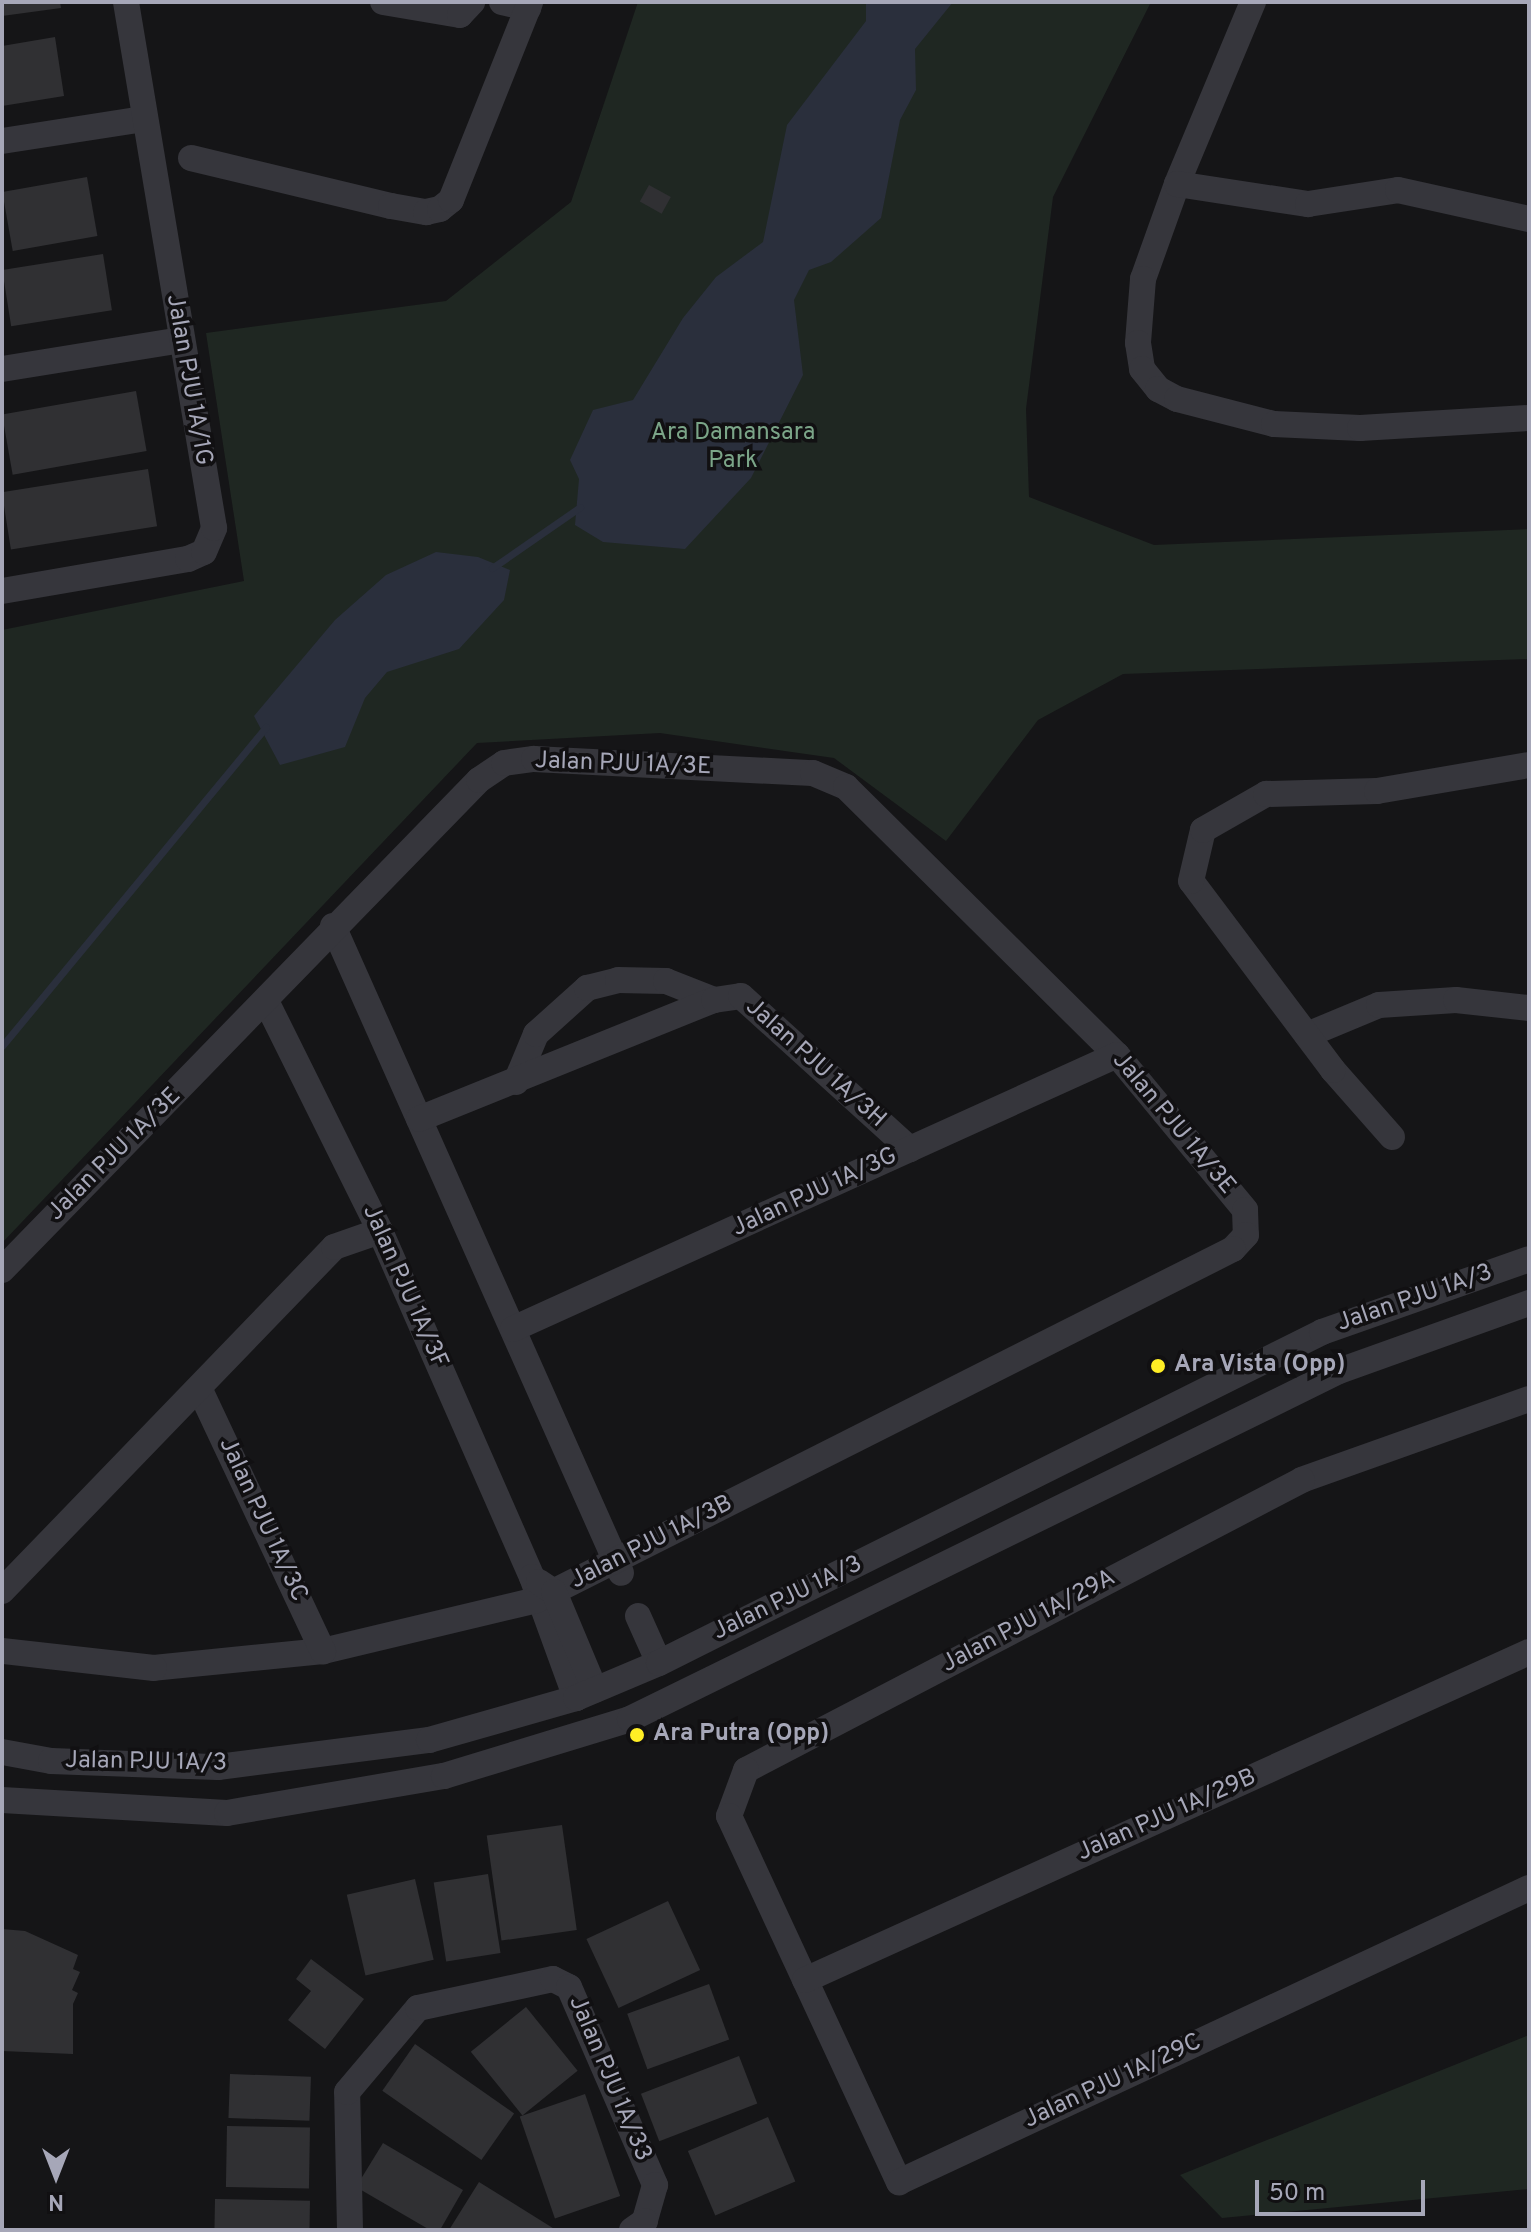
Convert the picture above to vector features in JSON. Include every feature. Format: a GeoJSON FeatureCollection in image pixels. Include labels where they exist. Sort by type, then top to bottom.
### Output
{"type":"FeatureCollection","features":[{"type":"Feature","properties":{"kind":"street","name":"Jalan PJU 1A/1G"},"geometry":{"type":"LineString","coordinates":[[2,591],[204,552],[214,528],[126,2]]}},
{"type":"Feature","properties":{"kind":"street"},"geometry":{"type":"LineString","coordinates":[[383,2],[460,15],[472,2]]}},
{"type":"Feature","properties":{"kind":"street"},"geometry":{"type":"LineString","coordinates":[[191,158],[391,206],[426,212],[440,209],[451,200],[529,5],[502,2]]}},
{"type":"Feature","properties":{"kind":"street"},"geometry":{"type":"LineString","coordinates":[[1253,2],[1177,184],[1142,292],[1138,343],[1142,369],[1158,389],[1274,424],[1360,428],[1529,418]]}},
{"type":"Feature","properties":{"kind":"street"},"geometry":{"type":"LineString","coordinates":[[2,141],[144,119]]}},
{"type":"Feature","properties":{"kind":"street"},"geometry":{"type":"LineString","coordinates":[[1177,184],[1308,204],[1398,190],[1529,219]]}},
{"type":"Feature","properties":{"kind":"street"},"geometry":{"type":"LineString","coordinates":[[2,369],[181,340]]}},
{"type":"Feature","properties":{"kind":"street","name":"Jalan PJU 1A/3E"},"geometry":{"type":"LineString","coordinates":[[2,1270],[266,1001],[333,926],[479,780],[504,763],[534,759],[813,773],[846,787],[1117,1055],[1245,1210],[1246,1235]]}},
{"type":"Feature","properties":{"kind":"street"},"geometry":{"type":"LineString","coordinates":[[1392,1137],[1307,1035],[1191,881],[1203,830],[1266,794],[1377,791],[1529,765]]}},
{"type":"Feature","properties":{"kind":"street"},"geometry":{"type":"LineString","coordinates":[[333,926],[619,1568]]}},
{"type":"Feature","properties":{"kind":"street","name":"Jalan PJU 1A/3H"},"geometry":{"type":"LineString","coordinates":[[516,1082],[536,1034],[587,988],[618,980],[666,981],[714,1000]]}},
{"type":"Feature","properties":{"kind":"street","name":"Jalan PJU 1A/3H"},"geometry":{"type":"LineString","coordinates":[[419,1119],[714,1000],[741,996],[910,1149]]}},
{"type":"Feature","properties":{"kind":"street"},"geometry":{"type":"LineString","coordinates":[[1307,1035],[1379,1005],[1456,1000],[1529,1008]]}},
{"type":"Feature","properties":{"kind":"street","name":"Jalan PJU 1A/3F"},"geometry":{"type":"LineString","coordinates":[[266,1001],[380,1231],[586,1694]]}},
{"type":"Feature","properties":{"kind":"street","name":"Jalan PJU 1A/3G"},"geometry":{"type":"LineString","coordinates":[[513,1329],[1117,1055]]}},
{"type":"Feature","properties":{"kind":"street"},"geometry":{"type":"LineString","coordinates":[[2,1591],[200,1390],[334,1247],[380,1231]]}},
{"type":"Feature","properties":{"kind":"street","name":"Jalan PJU 1A/3B"},"geometry":{"type":"LineString","coordinates":[[2,1651],[154,1668],[323,1651],[619,1568],[1206,1263],[1246,1235]]}},
{"type":"Feature","properties":{"kind":"street","name":"Jalan PJU 1A/3"},"geometry":{"type":"LineString","coordinates":[[2,1752],[51,1761],[218,1767],[429,1740],[586,1694],[659,1663],[1322,1332],[1529,1259]]}},
{"type":"Feature","properties":{"kind":"street","name":"Jalan PJU 1A/3"},"geometry":{"type":"LineString","coordinates":[[8,1803],[227,1813],[444,1776],[630,1719],[1339,1371],[1529,1303]]}},
{"type":"Feature","properties":{"kind":"street","name":"Jalan PJU 1A/3C"},"geometry":{"type":"LineString","coordinates":[[200,1390],[323,1651]]}},
{"type":"Feature","properties":{"kind":"street","name":"Jalan PJU 1A/29A"},"geometry":{"type":"LineString","coordinates":[[805,1980],[729,1816],[746,1770],[1302,1480],[1529,1399]]}},
{"type":"Feature","properties":{"kind":"street"},"geometry":{"type":"LineString","coordinates":[[638,1616],[659,1663]]}},
{"type":"Feature","properties":{"kind":"street","name":"Jalan PJU 1A/29B"},"geometry":{"type":"LineString","coordinates":[[805,1980],[1529,1652]]}},
{"type":"Feature","properties":{"kind":"street","name":"Jalan PJU 1A/29C"},"geometry":{"type":"LineString","coordinates":[[805,1980],[899,2182],[1529,1888]]}},
{"type":"Feature","properties":{"kind":"street","name":"Jalan PJU 1A/33"},"geometry":{"type":"LineString","coordinates":[[350,2230],[347,2092],[418,2008],[553,1979],[569,1987],[655,2185],[645,2221],[632,2230]]}},
{"type":"Feature","properties":{"kind":"green space","name":"Ara Damansara Park"},"geometry":{"type":"Polygon","coordinates":[[[638,2],[1151,2],[1053,197],[1026,409],[1029,497],[1154,545],[1529,529],[1529,659],[1123,674],[1038,720],[946,841],[834,758],[660,733],[477,743],[2,1243],[2,630],[244,581],[206,333],[446,301],[571,202],[638,2]]]}},
{"type":"Feature","properties":{"kind":"green space"},"geometry":{"type":"Polygon","coordinates":[[[1529,2035],[1529,2189],[1222,2218],[1180,2175],[1529,2035]]]}},
{"type":"Feature","properties":{"kind":"water"},"geometry":{"type":"Polygon","coordinates":[[[866,2],[953,2],[915,49],[916,90],[900,120],[881,218],[831,262],[809,270],[794,300],[803,375],[751,478],[685,549],[603,542],[575,525],[579,479],[570,460],[593,410],[633,400],[683,318],[716,277],[763,242],[787,125],[866,21],[866,2]]]}},
{"type":"Feature","properties":{"kind":"water"},"geometry":{"type":"Polygon","coordinates":[[[436,552],[478,557],[510,570],[504,600],[459,649],[387,672],[365,698],[345,747],[280,765],[254,716],[335,620],[386,575],[436,552]]]}},
{"type":"Feature","properties":{"kind":"building"},"geometry":{"type":"Polygon","coordinates":[[[2,2],[60,2],[61,8],[2,16],[2,2]]]}},
{"type":"Feature","properties":{"kind":"building"},"geometry":{"type":"Polygon","coordinates":[[[55,37],[64,96],[2,106],[2,46],[55,37]]]}},
{"type":"Feature","properties":{"kind":"building"},"geometry":{"type":"Polygon","coordinates":[[[87,177],[97,236],[13,251],[2,192],[87,177]]]}},
{"type":"Feature","properties":{"kind":"building"},"geometry":{"type":"Polygon","coordinates":[[[649,185],[671,197],[662,214],[640,202],[649,185]]]}},
{"type":"Feature","properties":{"kind":"building"},"geometry":{"type":"Polygon","coordinates":[[[103,254],[112,310],[11,326],[2,270],[103,254]]]}},
{"type":"Feature","properties":{"kind":"building"},"geometry":{"type":"Polygon","coordinates":[[[136,391],[147,451],[13,475],[2,415],[136,391]]]}},
{"type":"Feature","properties":{"kind":"building"},"geometry":{"type":"Polygon","coordinates":[[[148,469],[157,526],[11,549],[2,492],[148,469]]]}},
{"type":"Feature","properties":{"kind":"building"},"geometry":{"type":"Polygon","coordinates":[[[562,1825],[577,1930],[501,1941],[487,1836],[562,1825]]]}},
{"type":"Feature","properties":{"kind":"building"},"geometry":{"type":"Polygon","coordinates":[[[488,1874],[501,1953],[446,1962],[434,1883],[488,1874]]]}},
{"type":"Feature","properties":{"kind":"building"},"geometry":{"type":"Polygon","coordinates":[[[415,1879],[434,1960],[365,1976],[347,1895],[415,1879]]]}},
{"type":"Feature","properties":{"kind":"building"},"geometry":{"type":"Polygon","coordinates":[[[668,1901],[700,1970],[619,2008],[586,1939],[668,1901]]]}},
{"type":"Feature","properties":{"kind":"building"},"geometry":{"type":"Polygon","coordinates":[[[2,1929],[25,1931],[78,1955],[73,1969],[80,1972],[72,1990],[78,1993],[73,2004],[73,2054],[2,2051],[2,1929]]]}},
{"type":"Feature","properties":{"kind":"building"},"geometry":{"type":"Polygon","coordinates":[[[311,1959],[364,1999],[325,2049],[288,2020],[311,1991],[296,1979],[311,1959]]]}},
{"type":"Feature","properties":{"kind":"building"},"geometry":{"type":"Polygon","coordinates":[[[709,1984],[729,2039],[647,2069],[627,2014],[709,1984]]]}},
{"type":"Feature","properties":{"kind":"building"},"geometry":{"type":"Polygon","coordinates":[[[526,2007],[578,2071],[522,2115],[471,2052],[526,2007]]]}},
{"type":"Feature","properties":{"kind":"building"},"geometry":{"type":"Polygon","coordinates":[[[415,2044],[514,2113],[481,2160],[382,2091],[415,2044]]]}},
{"type":"Feature","properties":{"kind":"building"},"geometry":{"type":"Polygon","coordinates":[[[739,2056],[757,2104],[659,2141],[641,2094],[739,2056]]]}},
{"type":"Feature","properties":{"kind":"building"},"geometry":{"type":"Polygon","coordinates":[[[230,2074],[311,2077],[309,2121],[228,2118],[230,2074]]]}},
{"type":"Feature","properties":{"kind":"building"},"geometry":{"type":"Polygon","coordinates":[[[585,2094],[620,2196],[555,2219],[520,2116],[585,2094]]]}},
{"type":"Feature","properties":{"kind":"building"},"geometry":{"type":"Polygon","coordinates":[[[768,2117],[795,2181],[715,2215],[688,2151],[768,2117]]]}},
{"type":"Feature","properties":{"kind":"building"},"geometry":{"type":"Polygon","coordinates":[[[227,2126],[310,2127],[309,2188],[226,2187],[227,2126]]]}},
{"type":"Feature","properties":{"kind":"building"},"geometry":{"type":"Polygon","coordinates":[[[383,2143],[463,2190],[440,2230],[430,2230],[356,2187],[383,2143]]]}},
{"type":"Feature","properties":{"kind":"building"},"geometry":{"type":"Polygon","coordinates":[[[479,2182],[556,2230],[449,2230],[479,2182]]]}},
{"type":"Feature","properties":{"kind":"building"},"geometry":{"type":"Polygon","coordinates":[[[215,2199],[310,2201],[309,2230],[214,2230],[215,2199]]]}},
{"type":"Feature","properties":{"kind":"waterway"},"geometry":{"type":"LineString","coordinates":[[492,568],[580,507]]}},
{"type":"Feature","properties":{"kind":"waterway"},"geometry":{"type":"LineString","coordinates":[[2,1046],[266,727]]}},
{"type":"Feature","properties":{"kind":"place","name":"Ara Vista (Opp)"},"geometry":{"type":"Point","coordinates":[1158,1366]}},
{"type":"Feature","properties":{"kind":"place","name":"Ara Putra (Opp)"},"geometry":{"type":"Point","coordinates":[637,1735]}}]}
